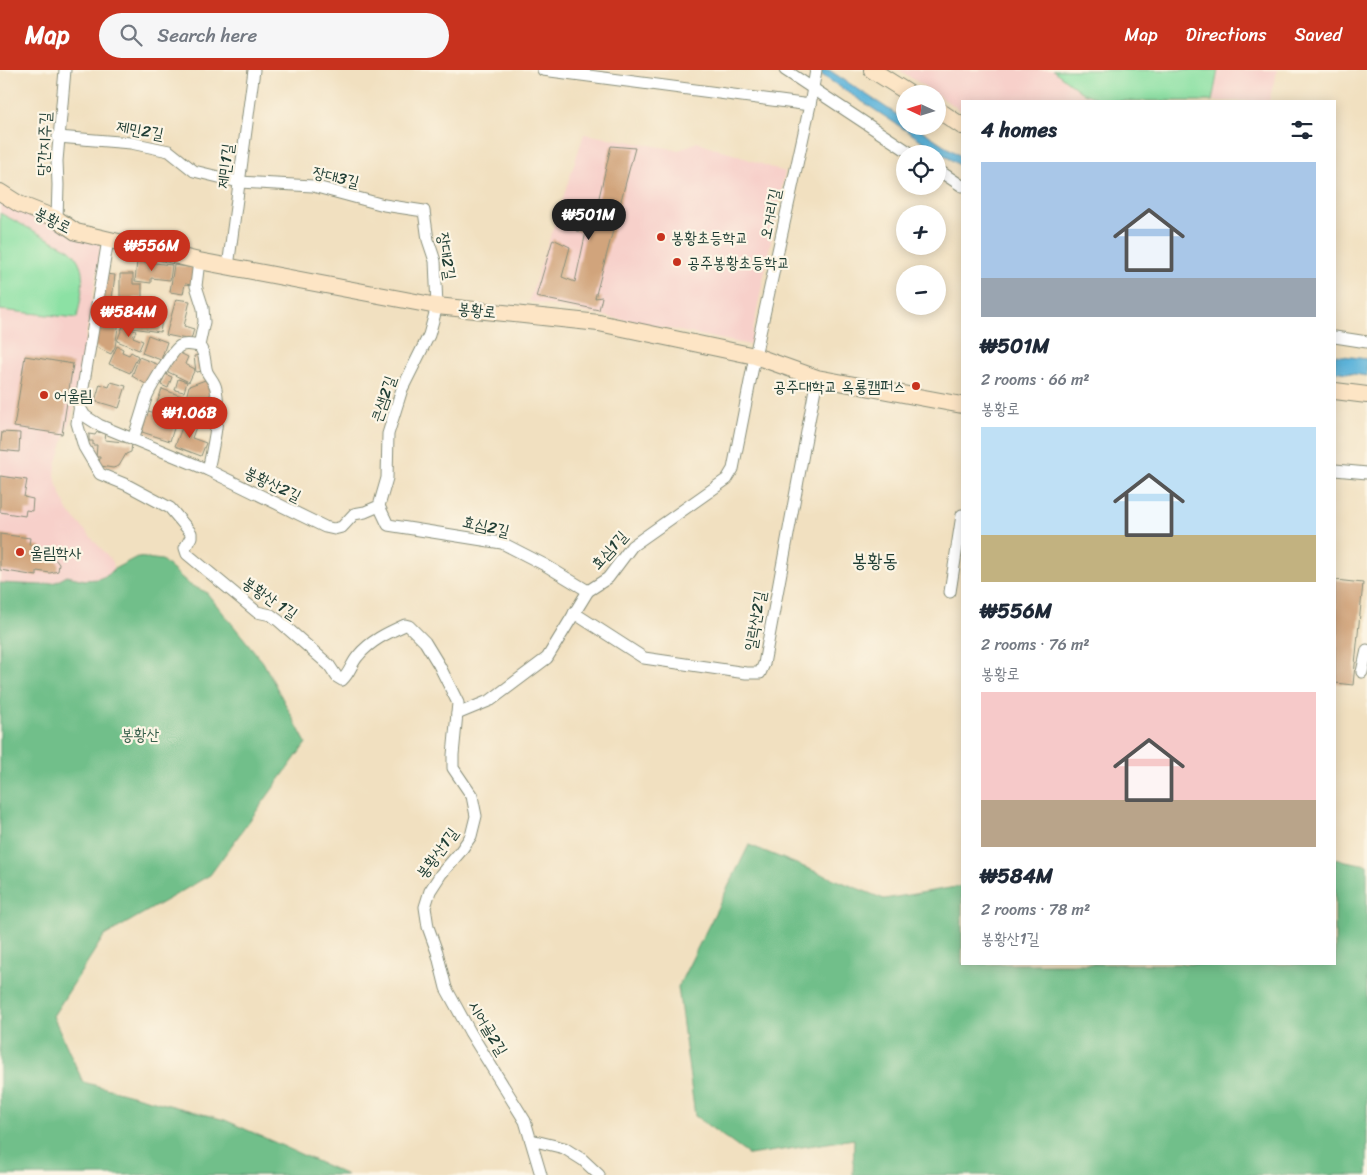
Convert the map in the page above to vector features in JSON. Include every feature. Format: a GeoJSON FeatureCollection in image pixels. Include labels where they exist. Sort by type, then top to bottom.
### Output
{"type":"FeatureCollection","features":[{"type":"Feature","properties":{"kind":"main road"},"geometry":{"type":"LineString","coordinates":[[872,70],[896,85]]}},
{"type":"Feature","properties":{"kind":"main road"},"geometry":{"type":"LineString","coordinates":[[946,115],[961,125]]}},
{"type":"Feature","properties":{"kind":"main road","name":"봉황로"},"geometry":{"type":"LineString","coordinates":[[0,192],[19,204],[57,219],[76,232],[199,261],[437,306],[599,323],[755,356],[817,378],[961,406]]}},
{"type":"Feature","properties":{"kind":"main road"},"geometry":{"type":"LineString","coordinates":[[1336,391],[1367,395]]}},
{"type":"Feature","properties":{"kind":"street","name":"당간지주길"},"geometry":{"type":"LineString","coordinates":[[57,219],[58,137],[65,70]]}},
{"type":"Feature","properties":{"kind":"street","name":"제민1길"},"geometry":{"type":"LineString","coordinates":[[228,267],[254,70]]}},
{"type":"Feature","properties":{"kind":"street"},"geometry":{"type":"LineString","coordinates":[[542,70],[810,105]]}},
{"type":"Feature","properties":{"kind":"street"},"geometry":{"type":"LineString","coordinates":[[785,70],[814,79],[900,145]]}},
{"type":"Feature","properties":{"kind":"street","name":"오거리길"},"geometry":{"type":"LineString","coordinates":[[755,356],[810,105],[814,79]]}},
{"type":"Feature","properties":{"kind":"street","name":"제민2길"},"geometry":{"type":"LineString","coordinates":[[58,137],[131,143],[169,151],[194,171],[239,182]]}},
{"type":"Feature","properties":{"kind":"street"},"geometry":{"type":"LineString","coordinates":[[946,175],[961,185]]}},
{"type":"Feature","properties":{"kind":"street","name":"장대3길"},"geometry":{"type":"LineString","coordinates":[[239,182],[312,186],[384,205],[424,211]]}},
{"type":"Feature","properties":{"kind":"street","name":"장대2길"},"geometry":{"type":"LineString","coordinates":[[424,211],[428,240],[435,261],[437,306]]}},
{"type":"Feature","properties":{"kind":"street"},"geometry":{"type":"LineString","coordinates":[[79,406],[108,240]]}},
{"type":"Feature","properties":{"kind":"street"},"geometry":{"type":"LineString","coordinates":[[199,261],[196,286],[203,308],[204,322],[199,346]]}},
{"type":"Feature","properties":{"kind":"street","name":"큰샘2길"},"geometry":{"type":"LineString","coordinates":[[379,506],[388,478],[388,434],[402,389],[429,335],[437,306]]}},
{"type":"Feature","properties":{"kind":"street"},"geometry":{"type":"LineString","coordinates":[[1336,337],[1367,342]]}},
{"type":"Feature","properties":{"kind":"street"},"geometry":{"type":"LineString","coordinates":[[133,439],[143,412],[146,397],[173,352],[180,346],[190,344],[199,346],[204,353],[207,371],[216,388],[216,425],[208,470]]}},
{"type":"Feature","properties":{"kind":"street","name":"효심1길"},"geometry":{"type":"LineString","coordinates":[[456,714],[491,700],[547,658],[588,591],[608,578],[623,556],[640,539],[727,479],[732,469],[755,356]]}},
{"type":"Feature","properties":{"kind":"street","name":"일락산2길"},"geometry":{"type":"LineString","coordinates":[[574,613],[644,658],[746,673],[760,673],[764,664],[817,378]]}},
{"type":"Feature","properties":{"kind":"street","name":"봉황산2길"},"geometry":{"type":"LineString","coordinates":[[79,406],[85,416],[99,425],[208,470],[325,527],[334,529],[342,526],[354,514],[379,506]]}},
{"type":"Feature","properties":{"kind":"street","name":"봉황산 1길"},"geometry":{"type":"LineString","coordinates":[[79,406],[77,423],[80,433],[87,451],[100,474],[127,485],[170,508],[191,532],[191,537],[185,548],[187,554],[221,584],[257,612],[271,615],[279,621],[316,652],[329,665],[337,678],[342,680],[359,654],[377,639],[404,625],[409,626],[424,642],[439,665],[458,703],[456,714]]}},
{"type":"Feature","properties":{"kind":"street"},"geometry":{"type":"LineString","coordinates":[[1336,470],[1367,473]]}},
{"type":"Feature","properties":{"kind":"street","name":"효심2길"},"geometry":{"type":"LineString","coordinates":[[379,506],[388,525],[502,543],[545,565],[588,591]]}},
{"type":"Feature","properties":{"kind":"street"},"geometry":{"type":"LineString","coordinates":[[950,592],[961,521]]}},
{"type":"Feature","properties":{"kind":"street"},"geometry":{"type":"LineString","coordinates":[[1362,672],[1367,650]]}},
{"type":"Feature","properties":{"kind":"street","name":"봉황산1길"},"geometry":{"type":"LineString","coordinates":[[428,927],[425,907],[430,891],[471,836],[476,816],[472,796],[454,768],[456,714]]}},
{"type":"Feature","properties":{"kind":"street","name":"시어골2길"},"geometry":{"type":"LineString","coordinates":[[428,927],[437,952],[446,988],[470,1032],[525,1121],[541,1175]]}},
{"type":"Feature","properties":{"kind":"street"},"geometry":{"type":"LineString","coordinates":[[531,1140],[564,1148],[583,1160],[599,1175]]}},
{"type":"Feature","properties":{"kind":"shaded area"},"geometry":{"type":"Polygon","coordinates":[[[899,70],[1277,70],[1269,100],[961,100],[961,110],[946,101],[946,85],[922,85],[899,70]]]}},
{"type":"Feature","properties":{"kind":"shaded area","name":"봉황초등학교"},"geometry":{"type":"Polygon","coordinates":[[[584,134],[679,150],[697,142],[785,172],[750,345],[529,301],[584,134]]]}},
{"type":"Feature","properties":{"kind":"shaded area"},"geometry":{"type":"Polygon","coordinates":[[[0,192],[97,239],[101,247],[74,408],[56,465],[55,475],[57,485],[68,511],[113,562],[114,569],[108,575],[98,579],[85,580],[67,576],[56,582],[42,585],[0,583],[0,192]]]}},
{"type":"Feature","properties":{"kind":"green space"},"geometry":{"type":"Polygon","coordinates":[[[1053,70],[1218,70],[1212,100],[1101,100],[1081,92],[1053,70]]]}},
{"type":"Feature","properties":{"kind":"green space"},"geometry":{"type":"Polygon","coordinates":[[[0,213],[70,250],[76,257],[82,273],[82,291],[77,318],[0,310],[0,213]]]}},
{"type":"Feature","properties":{"kind":"green space","name":"봉황산"},"geometry":{"type":"Polygon","coordinates":[[[137,557],[162,560],[190,585],[206,592],[263,662],[306,743],[210,875],[104,936],[53,1016],[83,1082],[225,1120],[347,1175],[0,1175],[0,583],[42,585],[56,582],[67,576],[85,580],[98,579],[137,557]]]}},
{"type":"Feature","properties":{"kind":"green space"},"geometry":{"type":"Polygon","coordinates":[[[749,845],[884,899],[961,886],[961,965],[1336,965],[1336,859],[1367,865],[1367,1175],[853,1175],[854,1139],[749,1155],[695,1116],[678,987],[749,845]]]}},
{"type":"Feature","properties":{"kind":"water"},"geometry":{"type":"Polygon","coordinates":[[[814,70],[829,70],[896,114],[896,124],[814,70]]]}},
{"type":"Feature","properties":{"kind":"water"},"geometry":{"type":"Polygon","coordinates":[[[913,135],[929,135],[944,145],[928,145],[913,135]]]}},
{"type":"Feature","properties":{"kind":"water"},"geometry":{"type":"Polygon","coordinates":[[[946,146],[961,156],[961,166],[946,157],[946,146]]]}},
{"type":"Feature","properties":{"kind":"water"},"geometry":{"type":"Polygon","coordinates":[[[1336,355],[1367,359],[1367,376],[1336,371],[1336,355]]]}},
{"type":"Feature","properties":{"kind":"building"},"geometry":{"type":"Polygon","coordinates":[[[611,146],[635,148],[595,298],[602,297],[599,310],[536,297],[553,239],[570,247],[562,277],[575,282],[586,232],[576,231],[581,215],[594,219],[611,146]]]}},
{"type":"Feature","properties":{"kind":"building"},"geometry":{"type":"Polygon","coordinates":[[[137,261],[172,265],[170,280],[151,278],[151,283],[135,281],[137,261]]]}},
{"type":"Feature","properties":{"kind":"building"},"geometry":{"type":"Polygon","coordinates":[[[174,265],[195,268],[192,285],[185,284],[183,294],[170,292],[174,265]]]}},
{"type":"Feature","properties":{"kind":"building"},"geometry":{"type":"Polygon","coordinates":[[[105,274],[115,275],[112,299],[117,300],[115,311],[100,309],[105,274]]]}},
{"type":"Feature","properties":{"kind":"building"},"geometry":{"type":"Polygon","coordinates":[[[120,274],[133,274],[133,284],[142,284],[142,298],[133,298],[133,303],[129,303],[129,309],[120,309],[120,274]]]}},
{"type":"Feature","properties":{"kind":"building"},"geometry":{"type":"Polygon","coordinates":[[[176,299],[190,301],[184,326],[194,329],[191,340],[166,335],[176,299]]]}},
{"type":"Feature","properties":{"kind":"building"},"geometry":{"type":"Polygon","coordinates":[[[135,308],[148,310],[147,318],[162,320],[160,332],[132,328],[135,308]]]}},
{"type":"Feature","properties":{"kind":"building"},"geometry":{"type":"Polygon","coordinates":[[[99,311],[120,315],[115,347],[111,354],[94,346],[99,311]]]}},
{"type":"Feature","properties":{"kind":"building"},"geometry":{"type":"Polygon","coordinates":[[[123,326],[136,331],[133,337],[143,341],[139,350],[117,341],[123,326]]]}},
{"type":"Feature","properties":{"kind":"building"},"geometry":{"type":"Polygon","coordinates":[[[148,335],[167,342],[161,360],[142,353],[148,335]]]}},
{"type":"Feature","properties":{"kind":"building"},"geometry":{"type":"Polygon","coordinates":[[[117,346],[123,349],[122,352],[129,355],[131,352],[138,356],[130,373],[109,364],[117,346]]]}},
{"type":"Feature","properties":{"kind":"building"},"geometry":{"type":"Polygon","coordinates":[[[176,351],[188,357],[185,364],[195,369],[189,382],[166,371],[176,351]]]}},
{"type":"Feature","properties":{"kind":"building"},"geometry":{"type":"Polygon","coordinates":[[[201,355],[204,371],[196,372],[194,356],[201,355]]]}},
{"type":"Feature","properties":{"kind":"building","name":"어울림"},"geometry":{"type":"Polygon","coordinates":[[[25,356],[73,364],[62,434],[14,427],[25,356]]]}},
{"type":"Feature","properties":{"kind":"building"},"geometry":{"type":"Polygon","coordinates":[[[139,357],[159,365],[149,386],[132,376],[139,357]]]}},
{"type":"Feature","properties":{"kind":"building"},"geometry":{"type":"Polygon","coordinates":[[[165,374],[172,377],[168,388],[161,385],[165,374]]]}},
{"type":"Feature","properties":{"kind":"building"},"geometry":{"type":"Polygon","coordinates":[[[178,379],[187,382],[184,392],[175,390],[178,379]]]}},
{"type":"Feature","properties":{"kind":"building"},"geometry":{"type":"Polygon","coordinates":[[[208,379],[213,392],[207,397],[204,407],[212,409],[208,421],[182,414],[189,386],[208,379]]]}},
{"type":"Feature","properties":{"kind":"building"},"geometry":{"type":"Polygon","coordinates":[[[111,382],[126,386],[119,408],[95,401],[100,384],[109,387],[111,382]]]}},
{"type":"Feature","properties":{"kind":"building"},"geometry":{"type":"Polygon","coordinates":[[[162,389],[184,397],[179,411],[157,403],[162,389]]]}},
{"type":"Feature","properties":{"kind":"building"},"geometry":{"type":"Polygon","coordinates":[[[148,411],[163,415],[161,421],[175,425],[170,441],[142,432],[148,411]]]}},
{"type":"Feature","properties":{"kind":"building"},"geometry":{"type":"Polygon","coordinates":[[[185,420],[197,424],[192,438],[206,443],[201,456],[175,446],[185,420]]]}},
{"type":"Feature","properties":{"kind":"building"},"geometry":{"type":"Polygon","coordinates":[[[2,432],[20,433],[19,452],[0,450],[2,432]]]}},
{"type":"Feature","properties":{"kind":"building"},"geometry":{"type":"Polygon","coordinates":[[[97,432],[106,433],[105,440],[132,443],[131,452],[126,454],[119,466],[113,468],[99,464],[100,457],[96,457],[97,445],[93,445],[93,441],[89,441],[89,434],[95,435],[97,432]]]}},
{"type":"Feature","properties":{"kind":"building"},"geometry":{"type":"Polygon","coordinates":[[[0,476],[27,480],[24,497],[33,499],[32,511],[26,510],[25,516],[0,512],[0,476]]]}},
{"type":"Feature","properties":{"kind":"building","name":"울림학사"},"geometry":{"type":"Polygon","coordinates":[[[0,534],[30,538],[29,545],[41,546],[39,557],[55,559],[59,564],[58,571],[50,573],[37,571],[37,576],[0,570],[0,534]]]}},
{"type":"Feature","properties":{"kind":"building"},"geometry":{"type":"Polygon","coordinates":[[[1336,580],[1363,583],[1353,685],[1336,683],[1336,580]]]}},
{"type":"Feature","properties":{"kind":"place","name":"봉황초등학교"},"geometry":{"type":"Point","coordinates":[661,237]}},
{"type":"Feature","properties":{"kind":"place","name":"공주봉황초등학교"},"geometry":{"type":"Point","coordinates":[677,262]}},
{"type":"Feature","properties":{"kind":"place","name":"공주대학교 옥룡캠퍼스"},"geometry":{"type":"Point","coordinates":[916,386]}},
{"type":"Feature","properties":{"kind":"place","name":"어울림"},"geometry":{"type":"Point","coordinates":[44,395]}},
{"type":"Feature","properties":{"kind":"place","name":"울림학사"},"geometry":{"type":"Point","coordinates":[20,552]}},
{"type":"Feature","properties":{"kind":"district","name":"봉황동"},"geometry":{"type":"Point","coordinates":[875,560]}}]}
